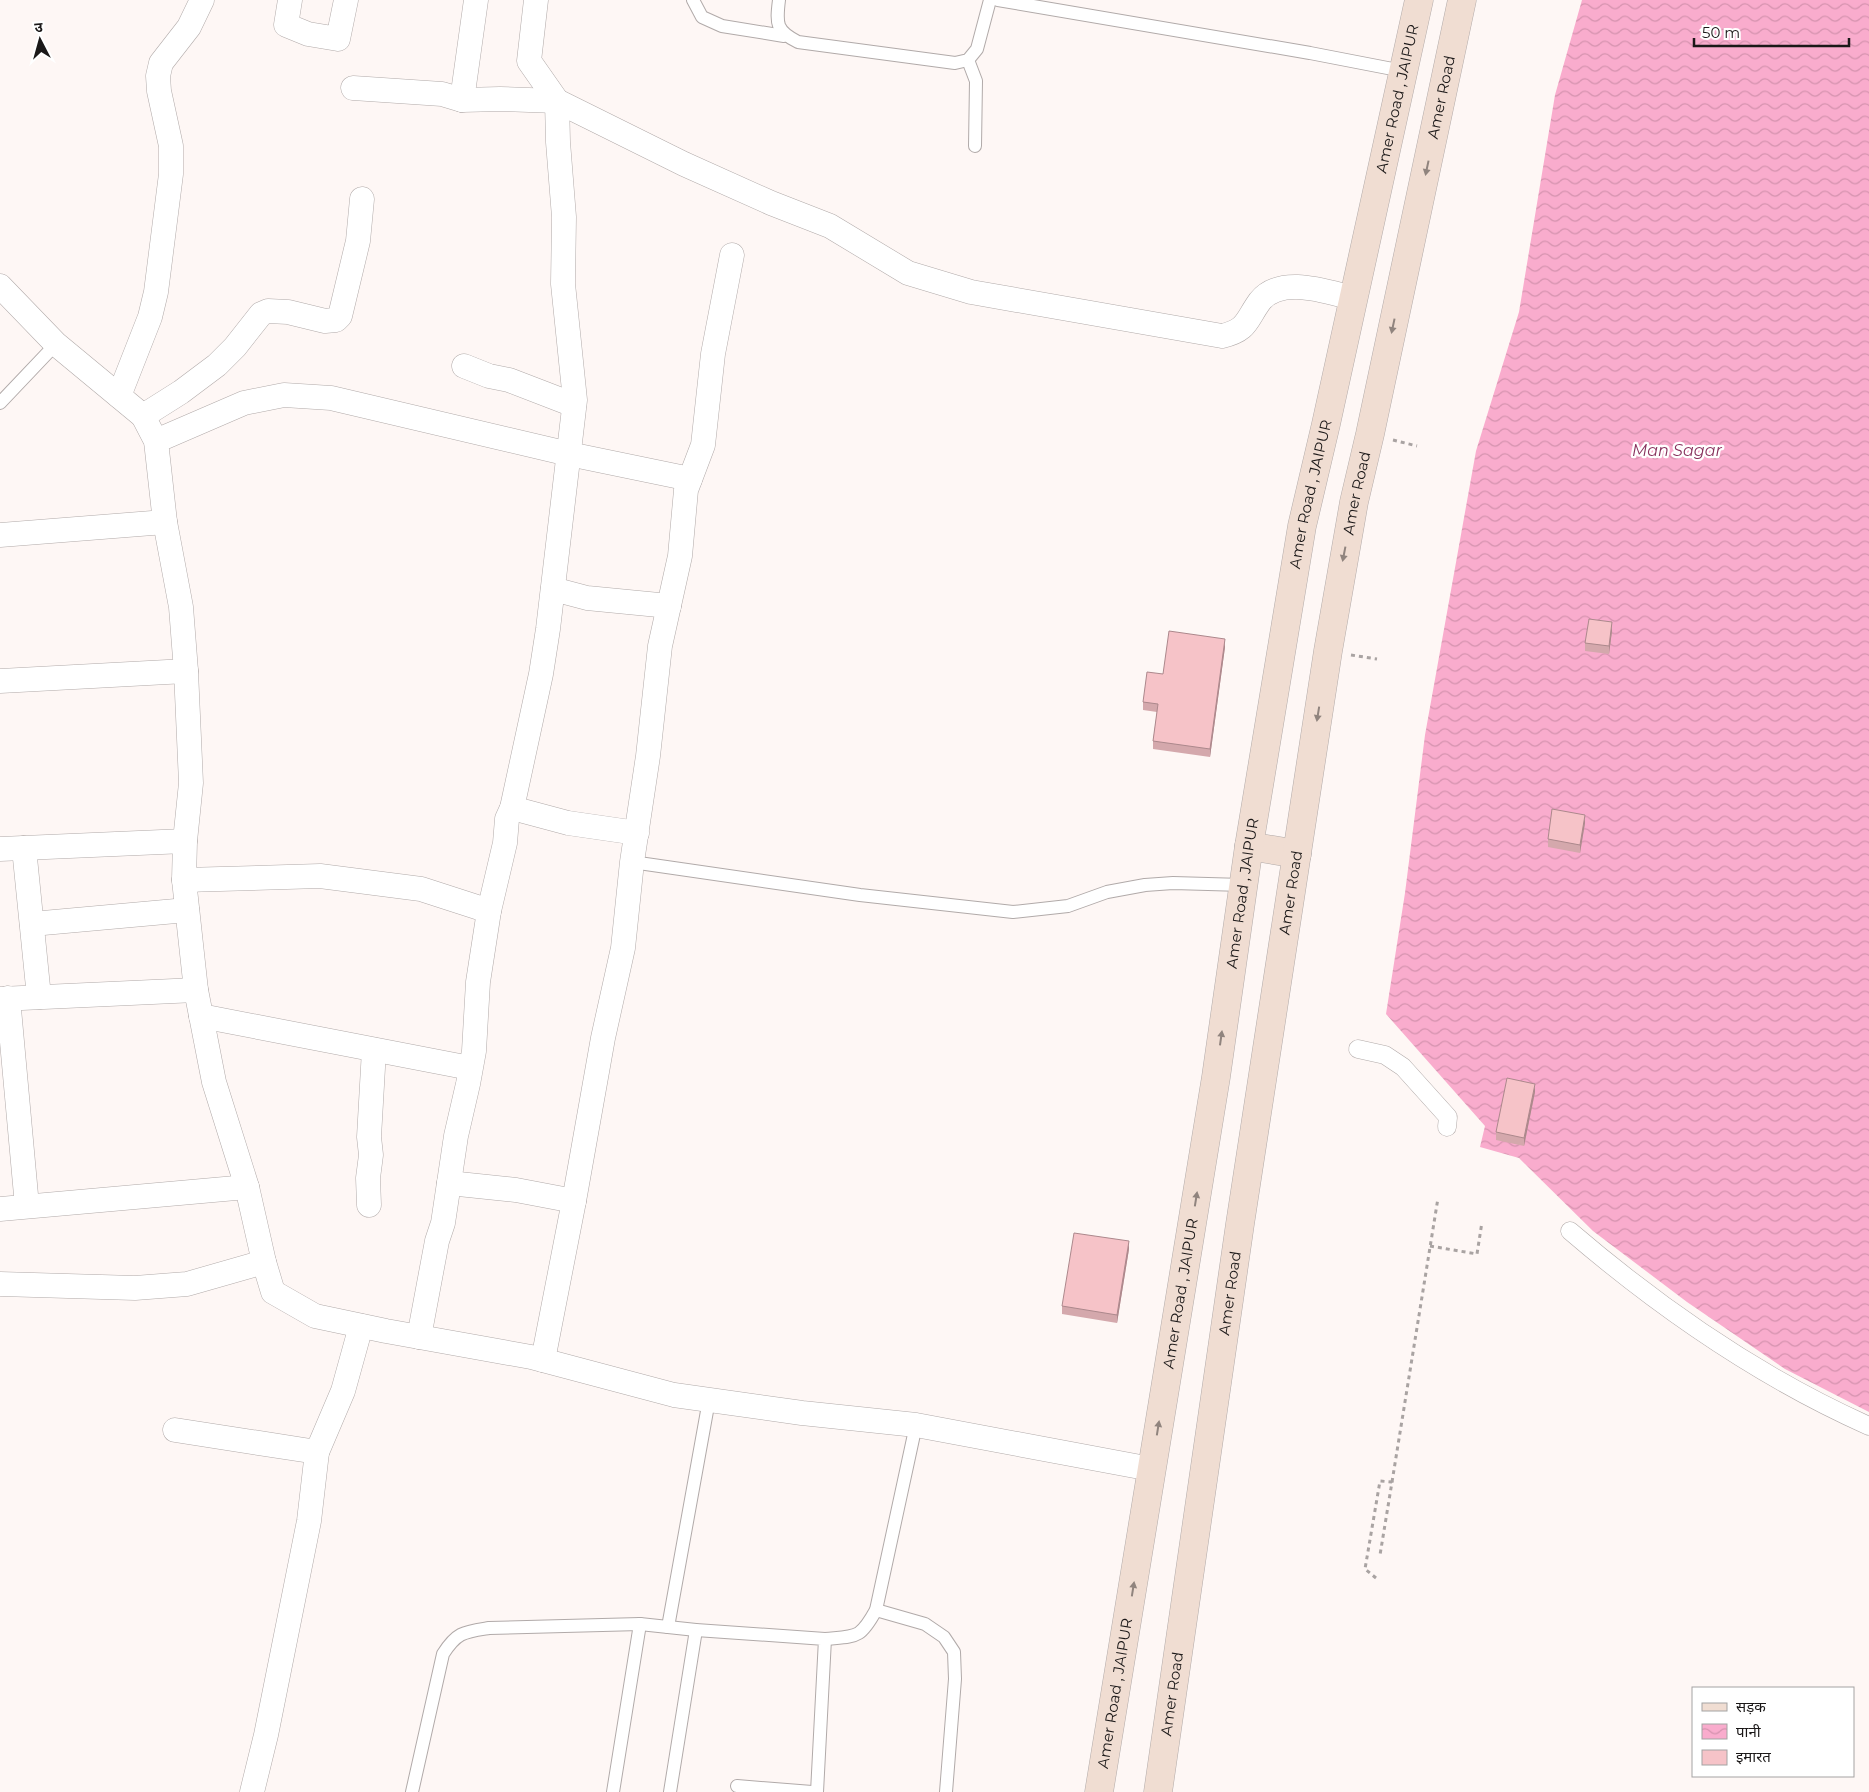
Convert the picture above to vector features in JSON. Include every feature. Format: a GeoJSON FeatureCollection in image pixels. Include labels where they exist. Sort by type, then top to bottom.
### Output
{"type":"FeatureCollection","features":[{"type":"Feature","properties":{"kind":"main road","name":"Amer Road , JAIPUR"},"geometry":{"type":"LineString","coordinates":[[1099,1792],[1216,1077],[1249,846],[1302,526],[1419,0]]}},
{"type":"Feature","properties":{"kind":"main road","name":"Amer Road"},"geometry":{"type":"LineString","coordinates":[[1158,1792],[1240,1224],[1328,651],[1352,511],[1462,0]]}},
{"type":"Feature","properties":{"kind":"main road"},"geometry":{"type":"LineString","coordinates":[[1249,846],[1297,854]]}},
{"type":"Feature","properties":{"kind":"street"},"geometry":{"type":"LineString","coordinates":[[119,396],[150,317],[154,301],[171,174],[171,146],[158,91],[158,76],[161,64],[189,27],[202,0]]}},
{"type":"Feature","properties":{"kind":"street"},"geometry":{"type":"LineString","coordinates":[[290,0],[286,25],[308,34],[338,39],[346,0]]}},
{"type":"Feature","properties":{"kind":"street"},"geometry":{"type":"LineString","coordinates":[[462,100],[476,0]]}},
{"type":"Feature","properties":{"kind":"street"},"geometry":{"type":"LineString","coordinates":[[419,1337],[437,1241],[443,1223],[474,1051],[478,982],[489,911],[505,843],[507,819],[512,808],[541,674],[553,589],[574,405],[563,284],[564,217],[557,101],[529,61],[536,0]]}},
{"type":"Feature","properties":{"kind":"street"},"geometry":{"type":"LineString","coordinates":[[353,88],[442,94],[462,100],[524,99],[557,101],[684,164],[771,203],[830,226],[908,273],[971,292],[1222,336],[1236,333],[1240,330],[1262,299],[1278,289],[1295,286],[1353,298]]}},
{"type":"Feature","properties":{"kind":"street"},"geometry":{"type":"LineString","coordinates":[[143,416],[181,392],[217,364],[235,347],[261,314],[268,311],[288,312],[324,321],[336,320],[340,316],[358,241],[362,199]]}},
{"type":"Feature","properties":{"kind":"street"},"geometry":{"type":"LineString","coordinates":[[542,1360],[574,1201],[602,1038],[623,948],[632,862],[648,756],[660,646],[680,556],[686,490],[702,446],[713,354],[732,255]]}},
{"type":"Feature","properties":{"kind":"street"},"geometry":{"type":"LineString","coordinates":[[0,286],[56,344],[143,416],[156,441],[166,522],[181,607],[186,670],[191,783],[185,841],[184,880],[196,990],[214,1082],[247,1187],[264,1262],[273,1292],[315,1316],[542,1360],[674,1395],[802,1413],[916,1425],[1151,1469]]}},
{"type":"Feature","properties":{"kind":"street"},"geometry":{"type":"LineString","coordinates":[[464,366],[489,376],[509,380],[574,405]]}},
{"type":"Feature","properties":{"kind":"street"},"geometry":{"type":"LineString","coordinates":[[156,441],[244,404],[284,395],[331,398],[569,454],[690,479]]}},
{"type":"Feature","properties":{"kind":"street"},"geometry":{"type":"LineString","coordinates":[[0,535],[166,522]]}},
{"type":"Feature","properties":{"kind":"street"},"geometry":{"type":"LineString","coordinates":[[553,589],[587,598],[669,606]]}},
{"type":"Feature","properties":{"kind":"street"},"geometry":{"type":"LineString","coordinates":[[0,681],[186,670]]}},
{"type":"Feature","properties":{"kind":"street"},"geometry":{"type":"LineString","coordinates":[[512,808],[568,823],[637,833]]}},
{"type":"Feature","properties":{"kind":"street"},"geometry":{"type":"LineString","coordinates":[[0,849],[185,841]]}},
{"type":"Feature","properties":{"kind":"street"},"geometry":{"type":"LineString","coordinates":[[24,848],[40,997]]}},
{"type":"Feature","properties":{"kind":"street"},"geometry":{"type":"LineString","coordinates":[[184,880],[320,876],[420,889],[489,911]]}},
{"type":"Feature","properties":{"kind":"street"},"geometry":{"type":"LineString","coordinates":[[32,924],[187,910]]}},
{"type":"Feature","properties":{"kind":"street"},"geometry":{"type":"LineString","coordinates":[[27,1206],[4,998],[196,990]]}},
{"type":"Feature","properties":{"kind":"street"},"geometry":{"type":"LineString","coordinates":[[201,1016],[470,1068]]}},
{"type":"Feature","properties":{"kind":"street"},"geometry":{"type":"LineString","coordinates":[[1358,1049],[1384,1055],[1403,1066],[1448,1117],[1447,1127]]}},
{"type":"Feature","properties":{"kind":"street"},"geometry":{"type":"LineString","coordinates":[[369,1205],[368,1178],[371,1155],[369,1137],[374,1050]]}},
{"type":"Feature","properties":{"kind":"street"},"geometry":{"type":"LineString","coordinates":[[449,1183],[516,1190],[574,1201]]}},
{"type":"Feature","properties":{"kind":"street"},"geometry":{"type":"LineString","coordinates":[[0,1209],[247,1187]]}},
{"type":"Feature","properties":{"kind":"street"},"geometry":{"type":"LineString","coordinates":[[1570,1231],[1644,1292],[1717,1344],[1804,1395],[1869,1426]]}},
{"type":"Feature","properties":{"kind":"street"},"geometry":{"type":"LineString","coordinates":[[0,1284],[135,1288],[187,1284],[264,1262]]}},
{"type":"Feature","properties":{"kind":"street"},"geometry":{"type":"LineString","coordinates":[[252,1792],[266,1735],[309,1521],[317,1452],[343,1391],[361,1326]]}},
{"type":"Feature","properties":{"kind":"street"},"geometry":{"type":"LineString","coordinates":[[174,1430],[317,1452]]}},
{"type":"Feature","properties":{"kind":"lane"},"geometry":{"type":"LineString","coordinates":[[693,0],[702,17],[722,26],[784,36],[798,42],[955,63],[968,60],[977,49],[990,0]]}},
{"type":"Feature","properties":{"kind":"lane"},"geometry":{"type":"LineString","coordinates":[[779,0],[777,20],[784,36]]}},
{"type":"Feature","properties":{"kind":"lane"},"geometry":{"type":"LineString","coordinates":[[998,0],[1310,53],[1403,71]]}},
{"type":"Feature","properties":{"kind":"lane"},"geometry":{"type":"LineString","coordinates":[[968,60],[976,81],[975,146]]}},
{"type":"Feature","properties":{"kind":"lane"},"geometry":{"type":"LineString","coordinates":[[0,403],[56,344]]}},
{"type":"Feature","properties":{"kind":"lane"},"geometry":{"type":"LineString","coordinates":[[632,862],[860,894],[1013,912],[1068,906],[1107,892],[1145,885],[1173,883],[1243,885]]}},
{"type":"Feature","properties":{"kind":"lane"},"geometry":{"type":"LineString","coordinates":[[668,1627],[709,1400]]}},
{"type":"Feature","properties":{"kind":"lane"},"geometry":{"type":"LineString","coordinates":[[412,1792],[443,1654],[452,1640],[467,1632],[489,1628],[640,1624],[826,1639],[860,1634],[866,1628],[876,1610],[916,1425]]}},
{"type":"Feature","properties":{"kind":"lane"},"geometry":{"type":"LineString","coordinates":[[876,1610],[926,1624],[944,1637],[954,1652],[955,1679],[946,1792]]}},
{"type":"Feature","properties":{"kind":"lane"},"geometry":{"type":"LineString","coordinates":[[613,1792],[640,1624]]}},
{"type":"Feature","properties":{"kind":"lane"},"geometry":{"type":"LineString","coordinates":[[670,1792],[696,1630]]}},
{"type":"Feature","properties":{"kind":"lane"},"geometry":{"type":"LineString","coordinates":[[817,1792],[826,1639]]}},
{"type":"Feature","properties":{"kind":"lane"},"geometry":{"type":"LineString","coordinates":[[737,1786],[812,1792]]}},
{"type":"Feature","properties":{"kind":"path"},"geometry":{"type":"LineString","coordinates":[[1380,1555],[1438,1198]]}},
{"type":"Feature","properties":{"kind":"path"},"geometry":{"type":"LineString","coordinates":[[1430,1246],[1477,1254],[1482,1222]]}},
{"type":"Feature","properties":{"kind":"path"},"geometry":{"type":"LineString","coordinates":[[1376,1578],[1365,1568],[1380,1481],[1392,1482]]}},
{"type":"Feature","properties":{"kind":"water","name":"Man Sagar"},"geometry":{"type":"Polygon","coordinates":[[[1582,0],[1869,0],[1869,1412],[1785,1369],[1687,1302],[1593,1231],[1519,1158],[1480,1147],[1485,1126],[1386,1014],[1405,893],[1425,735],[1476,451],[1519,312],[1555,95],[1582,0]]]}},
{"type":"Feature","properties":{"kind":"building"},"geometry":{"type":"Polygon","coordinates":[[[1589,619],[1612,622],[1609,646],[1585,643],[1589,619]]]}},
{"type":"Feature","properties":{"kind":"building"},"geometry":{"type":"Polygon","coordinates":[[[1169,631],[1225,639],[1210,749],[1153,741],[1158,704],[1143,702],[1147,672],[1163,674],[1169,631]]]}},
{"type":"Feature","properties":{"kind":"building"},"geometry":{"type":"Polygon","coordinates":[[[1552,809],[1585,815],[1580,845],[1548,839],[1552,809]]]}},
{"type":"Feature","properties":{"kind":"building"},"geometry":{"type":"Polygon","coordinates":[[[1507,1078],[1535,1084],[1524,1138],[1496,1132],[1507,1078]]]}},
{"type":"Feature","properties":{"kind":"building"},"geometry":{"type":"Polygon","coordinates":[[[1074,1233],[1129,1241],[1117,1315],[1062,1306],[1074,1233]]]}}]}
